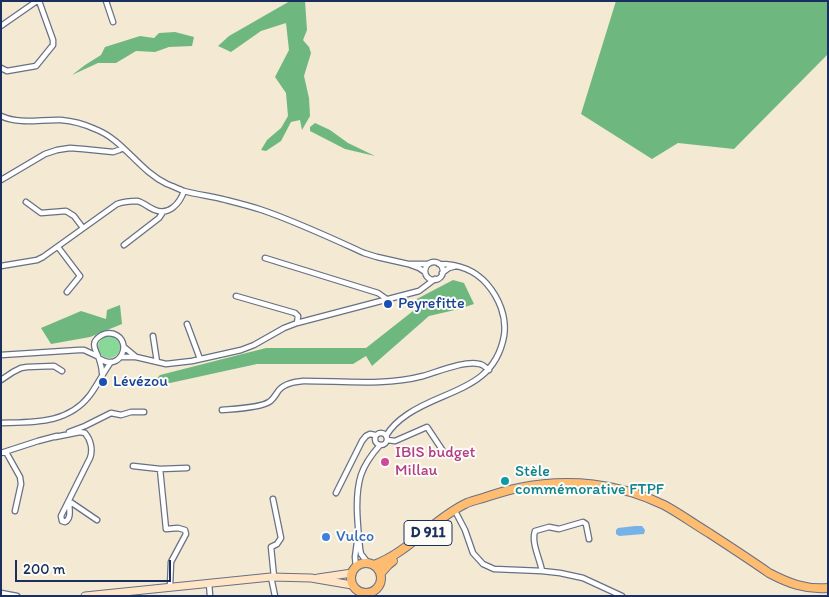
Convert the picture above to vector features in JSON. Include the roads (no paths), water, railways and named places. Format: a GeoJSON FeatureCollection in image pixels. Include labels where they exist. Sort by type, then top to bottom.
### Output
{"type":"FeatureCollection","features":[{"type":"Feature","properties":{"kind":"main road","name":"D 911"},"geometry":{"type":"LineString","coordinates":[[371,564],[394,556],[437,521],[455,511],[471,506],[480,498],[509,490],[544,484],[572,483],[600,485],[634,493],[656,502],[676,512],[781,579],[799,586],[828,588]]}},
{"type":"Feature","properties":{"kind":"main road","name":"D 911"},"geometry":{"type":"LineString","coordinates":[[381,573],[388,565],[455,511]]}},
{"type":"Feature","properties":{"kind":"main road"},"geometry":{"type":"LineString","coordinates":[[85,596],[272,577],[311,578],[342,575],[362,564],[371,564],[381,573],[381,583],[375,593],[364,595],[356,590],[352,585],[351,579],[354,570]]}},
{"type":"Feature","properties":{"kind":"main road"},"geometry":{"type":"LineString","coordinates":[[311,578],[352,585]]}},
{"type":"Feature","properties":{"kind":"street"},"geometry":{"type":"LineString","coordinates":[[1,26],[38,1],[53,40],[53,45],[36,66],[7,71],[1,68]]}},
{"type":"Feature","properties":{"kind":"street"},"geometry":{"type":"LineString","coordinates":[[106,1],[113,22]]}},
{"type":"Feature","properties":{"kind":"street"},"geometry":{"type":"LineString","coordinates":[[1,116],[14,121],[24,122],[61,120],[82,124],[110,138],[141,166],[165,183],[184,191],[263,210],[364,253],[419,268],[429,278],[435,279]]}},
{"type":"Feature","properties":{"kind":"street"},"geometry":{"type":"LineString","coordinates":[[1,180],[46,154],[57,150],[84,148],[113,152],[123,148]]}},
{"type":"Feature","properties":{"kind":"street"},"geometry":{"type":"LineString","coordinates":[[1,266],[37,260],[44,257],[117,204],[138,202],[156,211],[163,212],[170,210],[178,204],[184,191]]}},
{"type":"Feature","properties":{"kind":"street"},"geometry":{"type":"LineString","coordinates":[[26,202],[41,212],[66,210],[74,216],[83,228]]}},
{"type":"Feature","properties":{"kind":"street"},"geometry":{"type":"LineString","coordinates":[[124,244],[159,218],[163,212]]}},
{"type":"Feature","properties":{"kind":"street"},"geometry":{"type":"LineString","coordinates":[[58,247],[80,276],[67,292]]}},
{"type":"Feature","properties":{"kind":"street"},"geometry":{"type":"LineString","coordinates":[[266,258],[378,293],[388,300]]}},
{"type":"Feature","properties":{"kind":"street"},"geometry":{"type":"LineString","coordinates":[[354,570],[358,528],[359,484],[378,444],[383,444],[385,436],[393,426],[418,408],[480,378],[489,370],[502,347],[504,322],[502,310],[492,290],[483,280],[467,268],[460,266],[432,262],[428,264],[408,264]]}},
{"type":"Feature","properties":{"kind":"street"},"geometry":{"type":"LineString","coordinates":[[425,287],[426,266],[428,264]]}},
{"type":"Feature","properties":{"kind":"street"},"geometry":{"type":"LineString","coordinates":[[439,264],[442,268],[442,274]]}},
{"type":"Feature","properties":{"kind":"street"},"geometry":{"type":"LineString","coordinates":[[1,423],[41,422],[64,415],[88,397],[96,388],[102,373],[111,362],[120,357],[136,357],[166,364],[241,350],[297,323],[419,291],[449,268],[460,266]]}},
{"type":"Feature","properties":{"kind":"street"},"geometry":{"type":"LineString","coordinates":[[236,296],[295,313],[298,316],[297,323]]}},
{"type":"Feature","properties":{"kind":"street"},"geometry":{"type":"LineString","coordinates":[[187,324],[200,359]]}},
{"type":"Feature","properties":{"kind":"street"},"geometry":{"type":"LineString","coordinates":[[1,355],[84,350],[95,343],[102,335],[111,333],[115,334],[121,340],[124,347],[136,357]]}},
{"type":"Feature","properties":{"kind":"street"},"geometry":{"type":"LineString","coordinates":[[153,336],[157,362]]}},
{"type":"Feature","properties":{"kind":"street"},"geometry":{"type":"LineString","coordinates":[[95,343],[95,350],[102,373]]}},
{"type":"Feature","properties":{"kind":"street"},"geometry":{"type":"LineString","coordinates":[[120,357],[124,347]]}},
{"type":"Feature","properties":{"kind":"street"},"geometry":{"type":"LineString","coordinates":[[84,350],[107,362],[111,362]]}},
{"type":"Feature","properties":{"kind":"street"},"geometry":{"type":"LineString","coordinates":[[222,410],[261,405],[269,402],[285,385],[304,381],[398,381],[424,376],[459,365],[473,364],[479,364],[489,370]]}},
{"type":"Feature","properties":{"kind":"street"},"geometry":{"type":"LineString","coordinates":[[1,380],[21,368],[27,367],[54,366],[62,372]]}},
{"type":"Feature","properties":{"kind":"street"},"geometry":{"type":"LineString","coordinates":[[55,437],[85,426],[111,412],[121,414],[144,412]]}},
{"type":"Feature","properties":{"kind":"street"},"geometry":{"type":"LineString","coordinates":[[336,493],[362,441],[370,434],[375,435],[378,433],[395,441],[427,427],[443,451]]}},
{"type":"Feature","properties":{"kind":"street"},"geometry":{"type":"LineString","coordinates":[[15,511],[21,484],[20,477],[4,452],[38,441],[80,432],[85,433],[92,449],[90,458],[69,501],[97,520]]}},
{"type":"Feature","properties":{"kind":"street"},"geometry":{"type":"LineString","coordinates":[[375,435],[374,439],[378,444]]}},
{"type":"Feature","properties":{"kind":"street"},"geometry":{"type":"LineString","coordinates":[[133,466],[160,469],[187,468]]}},
{"type":"Feature","properties":{"kind":"street"},"geometry":{"type":"LineString","coordinates":[[160,469],[166,528],[185,530],[186,534],[171,562],[170,586]]}},
{"type":"Feature","properties":{"kind":"street"},"geometry":{"type":"LineString","coordinates":[[273,499],[280,538],[277,544],[271,547],[275,596]]}},
{"type":"Feature","properties":{"kind":"street"},"geometry":{"type":"LineString","coordinates":[[455,511],[465,530],[473,553],[483,564],[494,569],[542,571],[583,578],[622,596]]}},
{"type":"Feature","properties":{"kind":"street"},"geometry":{"type":"LineString","coordinates":[[542,571],[534,540],[535,531],[548,527],[559,528],[583,522],[586,524],[589,539]]}},
{"type":"Feature","properties":{"kind":"street"},"geometry":{"type":"LineString","coordinates":[[358,528],[361,554],[371,564]]}},
{"type":"Feature","properties":{"kind":"street"},"geometry":{"type":"LineString","coordinates":[[209,583],[210,596]]}},
{"type":"Feature","properties":{"kind":"street"},"geometry":{"type":"LineString","coordinates":[[1,593],[17,596]]}},
{"type":"Feature","properties":{"kind":"water"},"geometry":{"type":"Polygon","coordinates":[[[642,526],[645,530],[644,534],[619,536],[616,534],[618,528],[642,526]]]}},
{"type":"Feature","properties":{"kind":"place","name":"Peyrefitte"},"geometry":{"type":"Point","coordinates":[388,304]}},
{"type":"Feature","properties":{"kind":"place","name":"Lévézou"},"geometry":{"type":"Point","coordinates":[103,382]}},
{"type":"Feature","properties":{"kind":"place","name":"IBIS budget Millau"},"geometry":{"type":"Point","coordinates":[385,462]}},
{"type":"Feature","properties":{"kind":"place","name":"Stèle commémorative FTPF"},"geometry":{"type":"Point","coordinates":[505,481]}},
{"type":"Feature","properties":{"kind":"place","name":"Vulco"},"geometry":{"type":"Point","coordinates":[326,537]}}]}
